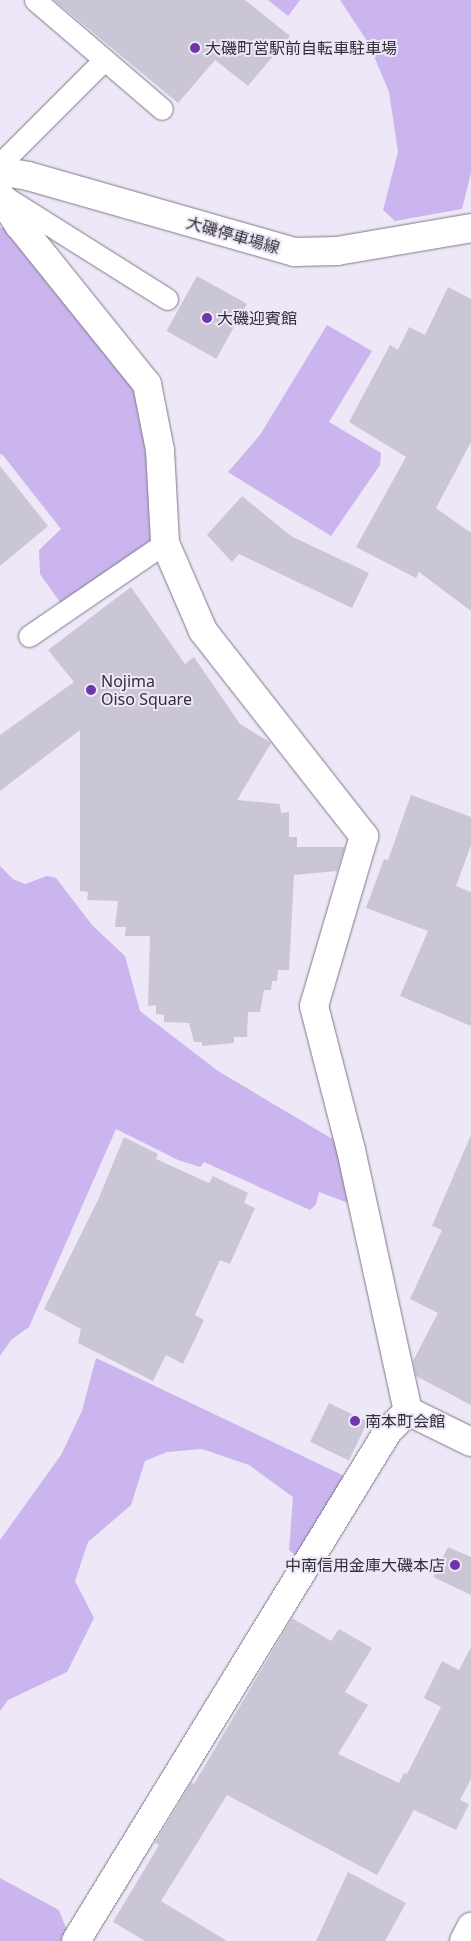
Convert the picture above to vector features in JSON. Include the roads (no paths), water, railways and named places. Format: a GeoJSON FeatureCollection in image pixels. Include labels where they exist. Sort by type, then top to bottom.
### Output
{"type":"FeatureCollection","features":[{"type":"Feature","properties":{"kind":"main road","name":"大磯停車場線"},"geometry":{"type":"LineString","coordinates":[[0,171],[28,176],[295,252],[337,251],[471,228]]}},
{"type":"Feature","properties":{"kind":"main road"},"geometry":{"type":"LineString","coordinates":[[0,195],[19,225],[147,384],[160,450],[165,543],[183,587],[214,647],[364,836],[314,1006],[351,1150],[408,1411]]}},
{"type":"Feature","properties":{"kind":"main road"},"geometry":{"type":"LineString","coordinates":[[408,1411],[471,1442]]}},
{"type":"Feature","properties":{"kind":"main road"},"geometry":{"type":"LineString","coordinates":[[76,1941],[388,1431],[408,1411]]}},
{"type":"Feature","properties":{"kind":"main road"},"geometry":{"type":"LineString","coordinates":[[464,1941],[471,1927]]}},
{"type":"Feature","properties":{"kind":"lane"},"geometry":{"type":"LineString","coordinates":[[35,0],[103,61],[162,109]]}},
{"type":"Feature","properties":{"kind":"lane"},"geometry":{"type":"LineString","coordinates":[[0,164],[103,61]]}},
{"type":"Feature","properties":{"kind":"lane"},"geometry":{"type":"LineString","coordinates":[[0,195],[167,299]]}},
{"type":"Feature","properties":{"kind":"lane"},"geometry":{"type":"LineString","coordinates":[[30,636],[165,543]]}},
{"type":"Feature","properties":{"kind":"place","name":"大磯町営駅前自転車駐車場"},"geometry":{"type":"Point","coordinates":[195,48]}},
{"type":"Feature","properties":{"kind":"place","name":"大磯迎賓館"},"geometry":{"type":"Point","coordinates":[207,318]}},
{"type":"Feature","properties":{"kind":"place","name":"Nojima Oiso Square"},"geometry":{"type":"Point","coordinates":[91,690]}},
{"type":"Feature","properties":{"kind":"place","name":"南本町会館"},"geometry":{"type":"Point","coordinates":[355,1421]}},
{"type":"Feature","properties":{"kind":"place","name":"中南信用金庫大磯本店"},"geometry":{"type":"Point","coordinates":[455,1565]}}]}
